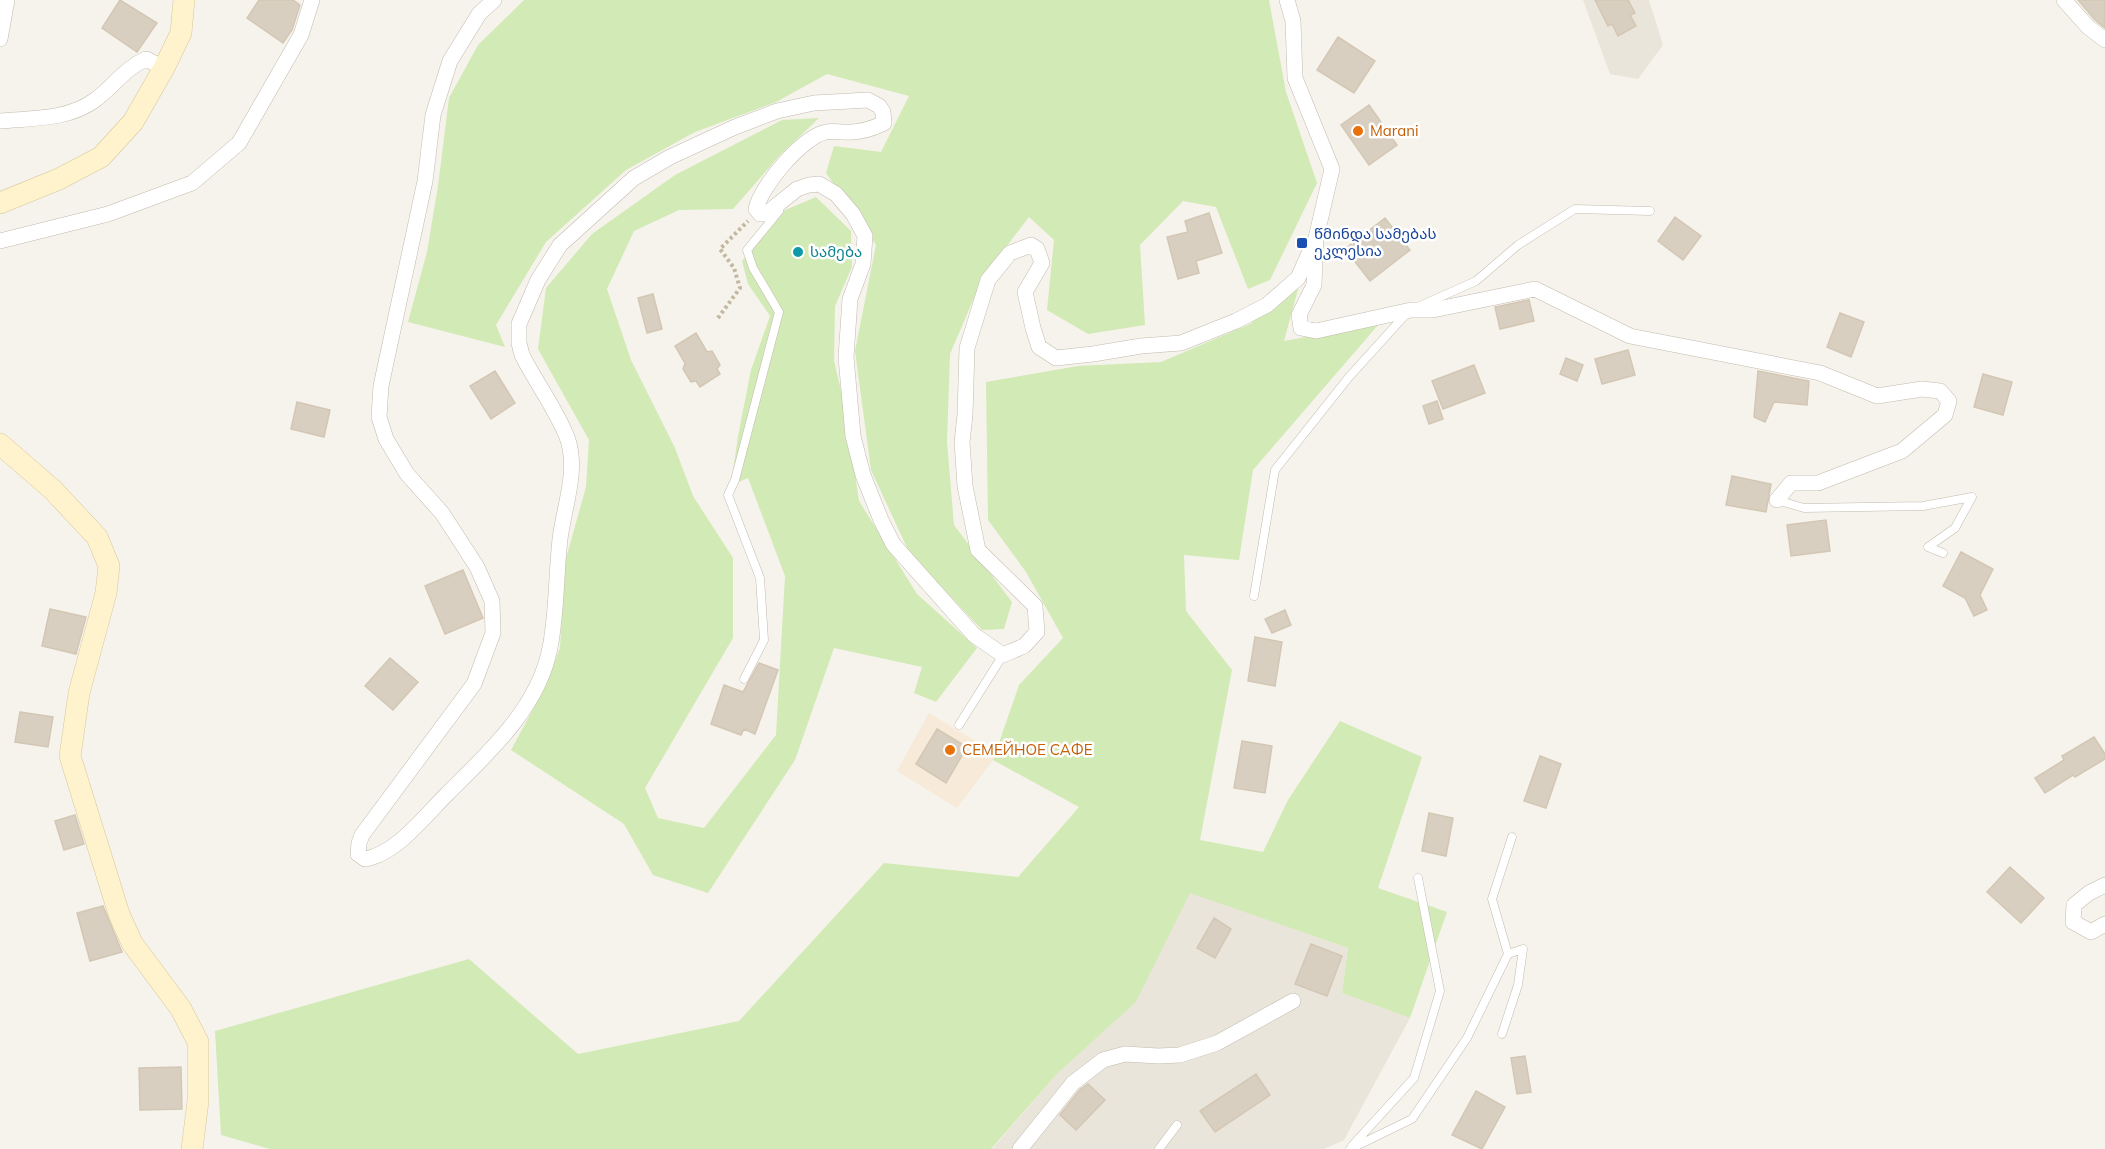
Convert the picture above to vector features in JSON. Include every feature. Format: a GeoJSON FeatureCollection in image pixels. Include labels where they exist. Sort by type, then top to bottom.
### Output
{"type":"FeatureCollection","features":[{"type":"Feature","properties":{"kind":"street"},"geometry":{"type":"LineString","coordinates":[[0,39],[7,0]]}},
{"type":"Feature","properties":{"kind":"street"},"geometry":{"type":"LineString","coordinates":[[11,195],[59,179],[101,158],[133,122],[165,68],[181,33],[184,0]]}},
{"type":"Feature","properties":{"kind":"street"},"geometry":{"type":"LineString","coordinates":[[0,241],[108,214],[192,183],[239,143],[301,35],[312,0]]}},
{"type":"Feature","properties":{"kind":"street"},"geometry":{"type":"LineString","coordinates":[[494,0],[479,15],[450,61],[433,115],[425,181],[381,386],[379,417],[386,439],[407,474],[442,513],[477,567],[492,601],[493,633],[474,684],[363,835],[359,843],[358,854],[365,859],[376,857],[390,848],[492,749],[515,722],[537,686],[550,649],[560,538],[573,465],[568,439],[522,356],[519,324],[538,280],[560,245],[634,178],[670,157],[735,127],[777,111],[814,103],[868,100],[884,111],[884,123],[874,128],[853,132],[825,132],[795,150],[770,181],[757,204],[758,212],[766,214],[797,189],[819,184],[836,194],[853,214],[865,236],[863,264],[850,299],[846,357],[853,436],[863,475],[893,544],[974,634],[1003,655],[1024,646],[1036,632],[1035,606],[978,550],[965,486],[962,442],[966,415],[967,348],[988,280],[1010,253],[1031,244],[1037,249],[1042,263],[1025,292],[1039,346],[1056,358],[1181,343],[1236,321],[1268,305],[1298,278],[1316,238]]}},
{"type":"Feature","properties":{"kind":"street"},"geometry":{"type":"LineString","coordinates":[[1287,0],[1293,21],[1295,78],[1332,170],[1316,238],[1314,285],[1299,315],[1301,328],[1316,331],[1411,310],[1433,310],[1535,289],[1630,336],[1820,373],[1877,396],[1922,389],[1940,391],[1949,401],[1945,415],[1902,451],[1818,483],[1791,483],[1777,500]]}},
{"type":"Feature","properties":{"kind":"street"},"geometry":{"type":"LineString","coordinates":[[2064,0],[2088,27],[2105,40]]}},
{"type":"Feature","properties":{"kind":"street"},"geometry":{"type":"LineString","coordinates":[[0,121],[73,113],[96,100],[133,65],[146,59],[165,68]]}},
{"type":"Feature","properties":{"kind":"street"},"geometry":{"type":"LineString","coordinates":[[0,444],[53,490],[97,537],[110,566],[106,593],[79,693],[70,756],[119,914],[132,943],[181,1009],[198,1042],[198,1101],[192,1149]]}},
{"type":"Feature","properties":{"kind":"street"},"geometry":{"type":"LineString","coordinates":[[2105,885],[2089,893],[2074,905],[2073,922],[2091,932],[2105,924]]}},
{"type":"Feature","properties":{"kind":"street"},"geometry":{"type":"LineString","coordinates":[[1020,1149],[1073,1083],[1103,1060],[1125,1054],[1180,1055],[1217,1043],[1293,1001]]}},
{"type":"Feature","properties":{"kind":"lane"},"geometry":{"type":"LineString","coordinates":[[744,679],[764,640],[760,578],[728,495],[735,480],[779,312],[753,267],[747,250],[797,189]]}},
{"type":"Feature","properties":{"kind":"lane"},"geometry":{"type":"LineString","coordinates":[[1254,596],[1275,470],[1349,377],[1411,310],[1476,281],[1518,245],[1575,209],[1650,211]]}},
{"type":"Feature","properties":{"kind":"lane"},"geometry":{"type":"LineString","coordinates":[[1777,500],[1804,508],[1923,506],[1972,497],[1955,528],[1928,547],[1943,553]]}},
{"type":"Feature","properties":{"kind":"lane"},"geometry":{"type":"LineString","coordinates":[[959,725],[1003,655]]}},
{"type":"Feature","properties":{"kind":"lane"},"geometry":{"type":"LineString","coordinates":[[1350,1149],[1412,1119],[1467,1038],[1508,954],[1492,899],[1512,837]]}},
{"type":"Feature","properties":{"kind":"lane"},"geometry":{"type":"LineString","coordinates":[[1350,1149],[1414,1078],[1440,991],[1418,878]]}},
{"type":"Feature","properties":{"kind":"lane"},"geometry":{"type":"LineString","coordinates":[[1502,1034],[1518,985],[1522,949],[1508,954]]}},
{"type":"Feature","properties":{"kind":"lane"},"geometry":{"type":"LineString","coordinates":[[1159,1149],[1177,1125]]}},
{"type":"Feature","properties":{"kind":"path"},"geometry":{"type":"LineString","coordinates":[[718,318],[740,288],[734,268],[720,249],[758,212]]}},
{"type":"Feature","properties":{"kind":"shaded area"},"geometry":{"type":"Polygon","coordinates":[[[1583,0],[1649,0],[1663,45],[1638,79],[1610,74],[1583,0]]]}},
{"type":"Feature","properties":{"kind":"shaded area"},"geometry":{"type":"Polygon","coordinates":[[[929,713],[995,753],[993,760],[957,808],[897,771],[929,713]]]}},
{"type":"Feature","properties":{"kind":"shaded area"},"geometry":{"type":"Polygon","coordinates":[[[1190,892],[1348,948],[1342,993],[1410,1018],[1344,1140],[1324,1149],[992,1149],[1057,1074],[1136,1002],[1190,892]]]}},
{"type":"Feature","properties":{"kind":"green space"},"geometry":{"type":"Polygon","coordinates":[[[524,0],[1269,0],[1286,92],[1317,183],[1270,280],[1248,289],[1216,207],[1183,201],[1140,245],[1145,325],[1088,334],[1047,310],[1054,240],[1029,217],[983,277],[950,354],[947,442],[954,525],[1012,602],[1004,629],[982,630],[909,552],[871,470],[855,351],[876,245],[826,173],[834,146],[881,152],[909,96],[827,74],[776,102],[695,132],[626,170],[546,242],[496,325],[505,347],[408,322],[427,252],[449,98],[478,45],[524,0]]]}},
{"type":"Feature","properties":{"kind":"green space"},"geometry":{"type":"Polygon","coordinates":[[[819,118],[780,155],[733,209],[679,210],[634,231],[607,289],[631,360],[675,448],[693,496],[733,558],[733,638],[645,788],[658,818],[704,828],[776,735],[785,576],[748,478],[731,485],[751,370],[770,316],[748,284],[742,261],[783,211],[816,197],[851,231],[852,267],[835,306],[834,361],[845,407],[859,501],[917,594],[977,648],[936,702],[914,693],[922,667],[834,648],[795,760],[708,893],[653,875],[624,824],[511,750],[544,689],[560,648],[565,562],[586,487],[589,440],[538,349],[546,288],[592,234],[675,175],[782,120],[819,118]]]}},
{"type":"Feature","properties":{"kind":"green space"},"geometry":{"type":"Polygon","coordinates":[[[1300,282],[1284,341],[1379,324],[1253,470],[1239,560],[1184,555],[1186,611],[1232,670],[1200,840],[1263,852],[1288,800],[1340,721],[1422,757],[1378,888],[1447,912],[1410,1018],[1342,993],[1348,948],[1190,893],[1136,1002],[1057,1074],[991,1149],[270,1149],[221,1135],[215,1031],[469,959],[578,1054],[739,1021],[884,863],[1018,877],[1079,807],[993,760],[1019,685],[1063,638],[1026,572],[988,520],[986,382],[1078,366],[1161,362],[1250,324],[1300,282]]]}},
{"type":"Feature","properties":{"kind":"building"},"geometry":{"type":"Polygon","coordinates":[[[120,0],[157,23],[137,52],[102,28],[120,0]]]}},
{"type":"Feature","properties":{"kind":"building"},"geometry":{"type":"Polygon","coordinates":[[[259,0],[293,0],[300,5],[292,30],[283,43],[247,18],[259,0]]]}},
{"type":"Feature","properties":{"kind":"building"},"geometry":{"type":"Polygon","coordinates":[[[1595,0],[1628,0],[1635,13],[1630,15],[1636,26],[1618,36],[1612,24],[1608,26],[1595,0]]]}},
{"type":"Feature","properties":{"kind":"building"},"geometry":{"type":"Polygon","coordinates":[[[2078,0],[2105,0],[2105,28],[2095,20],[2078,0]]]}},
{"type":"Feature","properties":{"kind":"building"},"geometry":{"type":"Polygon","coordinates":[[[1338,37],[1375,61],[1354,93],[1317,70],[1338,37]]]}},
{"type":"Feature","properties":{"kind":"building"},"geometry":{"type":"Polygon","coordinates":[[[1369,105],[1397,145],[1369,165],[1341,125],[1369,105]]]}},
{"type":"Feature","properties":{"kind":"building"},"geometry":{"type":"Polygon","coordinates":[[[1209,213],[1222,253],[1196,261],[1199,273],[1178,279],[1167,237],[1188,232],[1185,221],[1209,213]]]}},
{"type":"Feature","properties":{"kind":"building"},"geometry":{"type":"Polygon","coordinates":[[[1675,217],[1701,236],[1683,260],[1658,241],[1675,217]]]}},
{"type":"Feature","properties":{"kind":"building"},"geometry":{"type":"Polygon","coordinates":[[[1385,218],[1410,250],[1370,281],[1345,249],[1385,218]]]}},
{"type":"Feature","properties":{"kind":"building"},"geometry":{"type":"Polygon","coordinates":[[[653,294],[662,329],[647,333],[638,298],[653,294]]]}},
{"type":"Feature","properties":{"kind":"building"},"geometry":{"type":"Polygon","coordinates":[[[1529,300],[1534,321],[1500,329],[1495,307],[1529,300]]]}},
{"type":"Feature","properties":{"kind":"building"},"geometry":{"type":"Polygon","coordinates":[[[1840,313],[1864,322],[1851,357],[1827,347],[1840,313]]]}},
{"type":"Feature","properties":{"kind":"building"},"geometry":{"type":"Polygon","coordinates":[[[696,333],[707,352],[712,351],[720,365],[717,369],[720,374],[700,387],[696,381],[691,382],[683,369],[685,363],[675,346],[696,333]]]}},
{"type":"Feature","properties":{"kind":"building"},"geometry":{"type":"Polygon","coordinates":[[[1628,350],[1635,375],[1602,384],[1595,359],[1628,350]]]}},
{"type":"Feature","properties":{"kind":"building"},"geometry":{"type":"Polygon","coordinates":[[[1566,358],[1583,365],[1577,381],[1560,374],[1566,358]]]}},
{"type":"Feature","properties":{"kind":"building"},"geometry":{"type":"Polygon","coordinates":[[[1474,365],[1485,393],[1443,409],[1432,381],[1474,365]]]}},
{"type":"Feature","properties":{"kind":"building"},"geometry":{"type":"Polygon","coordinates":[[[495,371],[515,403],[491,419],[470,386],[495,371]]]}},
{"type":"Feature","properties":{"kind":"building"},"geometry":{"type":"Polygon","coordinates":[[[1758,371],[1809,381],[1807,405],[1774,402],[1765,422],[1754,417],[1758,371]]]}},
{"type":"Feature","properties":{"kind":"building"},"geometry":{"type":"Polygon","coordinates":[[[1983,374],[2012,382],[2003,415],[1974,407],[1983,374]]]}},
{"type":"Feature","properties":{"kind":"building"},"geometry":{"type":"Polygon","coordinates":[[[1437,401],[1443,419],[1429,424],[1423,406],[1437,401]]]}},
{"type":"Feature","properties":{"kind":"building"},"geometry":{"type":"Polygon","coordinates":[[[297,402],[330,410],[324,437],[291,429],[297,402]]]}},
{"type":"Feature","properties":{"kind":"building"},"geometry":{"type":"Polygon","coordinates":[[[1732,476],[1771,484],[1766,512],[1726,505],[1732,476]]]}},
{"type":"Feature","properties":{"kind":"building"},"geometry":{"type":"Polygon","coordinates":[[[1826,520],[1830,551],[1791,556],[1787,525],[1826,520]]]}},
{"type":"Feature","properties":{"kind":"building"},"geometry":{"type":"Polygon","coordinates":[[[1961,552],[1993,569],[1980,595],[1987,610],[1974,616],[1965,598],[1943,586],[1961,552]]]}},
{"type":"Feature","properties":{"kind":"building"},"geometry":{"type":"Polygon","coordinates":[[[463,570],[483,618],[445,634],[425,586],[463,570]]]}},
{"type":"Feature","properties":{"kind":"building"},"geometry":{"type":"Polygon","coordinates":[[[50,609],[86,617],[76,654],[42,646],[50,609]]]}},
{"type":"Feature","properties":{"kind":"building"},"geometry":{"type":"Polygon","coordinates":[[[1285,610],[1291,625],[1272,633],[1265,619],[1285,610]]]}},
{"type":"Feature","properties":{"kind":"building"},"geometry":{"type":"Polygon","coordinates":[[[1255,637],[1282,642],[1275,686],[1248,681],[1255,637]]]}},
{"type":"Feature","properties":{"kind":"building"},"geometry":{"type":"Polygon","coordinates":[[[390,658],[418,682],[393,710],[365,686],[390,658]]]}},
{"type":"Feature","properties":{"kind":"building"},"geometry":{"type":"Polygon","coordinates":[[[759,663],[778,670],[755,734],[744,729],[741,735],[711,724],[724,685],[743,692],[759,663]]]}},
{"type":"Feature","properties":{"kind":"building"},"geometry":{"type":"Polygon","coordinates":[[[20,712],[53,717],[48,747],[15,742],[20,712]]]}},
{"type":"Feature","properties":{"kind":"building"},"geometry":{"type":"Polygon","coordinates":[[[937,729],[967,747],[946,783],[916,764],[937,729]]]}},
{"type":"Feature","properties":{"kind":"building"},"geometry":{"type":"Polygon","coordinates":[[[2094,737],[2105,754],[2105,759],[2075,777],[2073,775],[2045,793],[2035,778],[2064,760],[2062,756],[2094,737]]]}},
{"type":"Feature","properties":{"kind":"building"},"geometry":{"type":"Polygon","coordinates":[[[1242,741],[1272,746],[1265,793],[1234,788],[1242,741]]]}},
{"type":"Feature","properties":{"kind":"building"},"geometry":{"type":"Polygon","coordinates":[[[1540,756],[1561,764],[1546,808],[1524,801],[1540,756]]]}},
{"type":"Feature","properties":{"kind":"building"},"geometry":{"type":"Polygon","coordinates":[[[1429,813],[1453,818],[1446,856],[1422,851],[1429,813]]]}},
{"type":"Feature","properties":{"kind":"building"},"geometry":{"type":"Polygon","coordinates":[[[75,815],[84,844],[64,850],[55,821],[75,815]]]}},
{"type":"Feature","properties":{"kind":"building"},"geometry":{"type":"Polygon","coordinates":[[[2010,867],[2044,898],[2021,923],[1987,892],[2010,867]]]}},
{"type":"Feature","properties":{"kind":"building"},"geometry":{"type":"Polygon","coordinates":[[[103,906],[122,952],[90,961],[77,913],[103,906]]]}},
{"type":"Feature","properties":{"kind":"building"},"geometry":{"type":"Polygon","coordinates":[[[1214,918],[1231,929],[1215,958],[1197,948],[1214,918]]]}},
{"type":"Feature","properties":{"kind":"building"},"geometry":{"type":"Polygon","coordinates":[[[1311,944],[1342,956],[1327,996],[1295,984],[1311,944]]]}},
{"type":"Feature","properties":{"kind":"building"},"geometry":{"type":"Polygon","coordinates":[[[1525,1056],[1531,1092],[1517,1094],[1511,1058],[1525,1056]]]}},
{"type":"Feature","properties":{"kind":"building"},"geometry":{"type":"Polygon","coordinates":[[[181,1067],[182,1109],[140,1110],[139,1068],[181,1067]]]}},
{"type":"Feature","properties":{"kind":"building"},"geometry":{"type":"Polygon","coordinates":[[[1256,1074],[1270,1095],[1215,1132],[1200,1111],[1256,1074]]]}},
{"type":"Feature","properties":{"kind":"building"},"geometry":{"type":"Polygon","coordinates":[[[1088,1084],[1105,1100],[1076,1130],[1060,1115],[1080,1090],[1088,1084]]]}},
{"type":"Feature","properties":{"kind":"building"},"geometry":{"type":"Polygon","coordinates":[[[1476,1091],[1505,1107],[1482,1149],[1452,1135],[1476,1091]]]}},
{"type":"Feature","properties":{"kind":"place","name":"Marani"},"geometry":{"type":"Point","coordinates":[1358,131]}},
{"type":"Feature","properties":{"kind":"place","name":"წმინდა სამებას ეკლესია"},"geometry":{"type":"Point","coordinates":[1302,243]}},
{"type":"Feature","properties":{"kind":"place","name":"სამება"},"geometry":{"type":"Point","coordinates":[798,252]}},
{"type":"Feature","properties":{"kind":"place","name":"СЕМЕЙНОЕ САФЕ"},"geometry":{"type":"Point","coordinates":[950,750]}}]}
